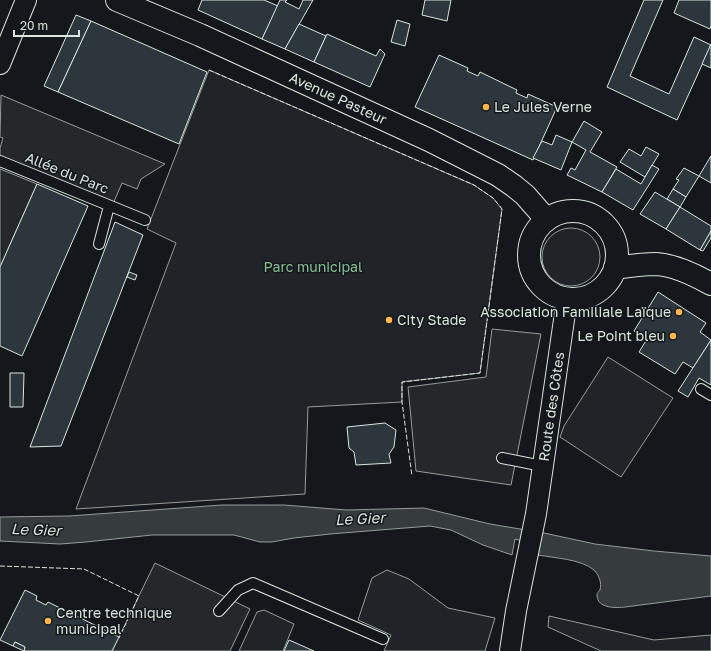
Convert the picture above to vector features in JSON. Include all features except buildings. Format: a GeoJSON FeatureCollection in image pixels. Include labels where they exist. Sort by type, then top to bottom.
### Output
{"type":"FeatureCollection","features":[{"type":"Feature","properties":{"kind":"main road","name":"Avenue Pasteur"},"geometry":{"type":"LineString","coordinates":[[117,0],[236,52],[429,140],[498,175],[514,186],[546,219]]}},
{"type":"Feature","properties":{"kind":"main road"},"geometry":{"type":"LineString","coordinates":[[573,211],[586,213],[599,219],[608,229],[615,241],[617,254],[615,268],[609,280],[599,290],[588,296],[567,299],[559,297],[548,291],[538,282],[531,269],[528,255],[531,241],[537,228],[546,219],[560,212],[573,211]]}},
{"type":"Feature","properties":{"kind":"main road"},"geometry":{"type":"LineString","coordinates":[[615,268],[655,264],[669,265],[711,284]]}},
{"type":"Feature","properties":{"kind":"street"},"geometry":{"type":"LineString","coordinates":[[0,64],[26,0]]}},
{"type":"Feature","properties":{"kind":"street","name":"Route des Côtes"},"geometry":{"type":"LineString","coordinates":[[512,650],[523,573],[536,514],[567,299]]}},
{"type":"Feature","properties":{"kind":"lane","name":"Allée du Parc"},"geometry":{"type":"LineString","coordinates":[[0,161],[108,206],[98,244]]}},
{"type":"Feature","properties":{"kind":"lane"},"geometry":{"type":"LineString","coordinates":[[108,206],[145,220]]}},
{"type":"Feature","properties":{"kind":"lane"},"geometry":{"type":"LineString","coordinates":[[701,389],[711,395]]}},
{"type":"Feature","properties":{"kind":"lane"},"geometry":{"type":"LineString","coordinates":[[502,458],[542,466]]}},
{"type":"Feature","properties":{"kind":"lane"},"geometry":{"type":"LineString","coordinates":[[219,611],[238,590],[253,583],[383,639]]}},
{"type":"Feature","properties":{"kind":"green space","name":"Parc municipal"},"geometry":{"type":"Polygon","coordinates":[[[209,70],[474,185],[493,198],[502,209],[480,373],[402,382],[402,402],[308,407],[305,494],[76,509],[176,243],[147,229],[209,70]]]}},
{"type":"Feature","properties":{"kind":"green space"},"geometry":{"type":"Polygon","coordinates":[[[571,228],[582,230],[595,241],[598,246],[600,257],[598,268],[587,281],[582,284],[571,286],[560,284],[547,273],[544,268],[542,257],[544,246],[555,233],[560,230],[571,228]]]}},
{"type":"Feature","properties":{"kind":"green space"},"geometry":{"type":"Polygon","coordinates":[[[608,357],[673,398],[621,477],[560,437],[564,426],[608,357]]]}},
{"type":"Feature","properties":{"kind":"green space"},"geometry":{"type":"Polygon","coordinates":[[[387,570],[409,579],[448,608],[495,618],[485,651],[384,651],[391,635],[358,620],[372,578],[387,570]]]}},
{"type":"Feature","properties":{"kind":"green space"},"geometry":{"type":"Polygon","coordinates":[[[264,610],[294,624],[283,651],[239,651],[257,612],[264,610]]]}},
{"type":"Feature","properties":{"kind":"green space"},"geometry":{"type":"Polygon","coordinates":[[[549,616],[654,640],[711,635],[711,651],[601,651],[548,627],[549,616]]]}},
{"type":"Feature","properties":{"kind":"shaded area"},"geometry":{"type":"Polygon","coordinates":[[[1,95],[165,164],[141,179],[137,189],[122,183],[113,204],[0,156],[0,148],[3,138],[0,137],[1,95]]]}},
{"type":"Feature","properties":{"kind":"shaded area"},"geometry":{"type":"Polygon","coordinates":[[[0,169],[37,184],[0,267],[0,169]]]}},
{"type":"Feature","properties":{"kind":"shaded area"},"geometry":{"type":"Polygon","coordinates":[[[492,329],[541,334],[511,485],[416,471],[408,387],[486,377],[492,329]]]}},
{"type":"Feature","properties":{"kind":"shaded area"},"geometry":{"type":"Polygon","coordinates":[[[155,563],[250,609],[230,651],[112,651],[155,563]]]}},
{"type":"Feature","properties":{"kind":"water","name":"Le Gier"},"geometry":{"type":"Polygon","coordinates":[[[222,505],[284,505],[346,510],[424,508],[490,524],[544,533],[595,544],[711,556],[711,596],[617,608],[608,607],[600,603],[598,600],[597,593],[601,587],[600,579],[596,572],[589,566],[575,561],[538,555],[540,546],[515,539],[512,555],[483,545],[451,530],[430,526],[330,534],[272,542],[260,542],[234,535],[152,535],[60,544],[0,541],[0,517],[69,516],[222,505]]]}},
{"type":"Feature","properties":{"kind":"fence"},"geometry":{"type":"LineString","coordinates":[[209,70],[474,185],[493,198],[502,209],[480,373],[402,382],[402,402],[412,476]]}},
{"type":"Feature","properties":{"kind":"fence"},"geometry":{"type":"LineString","coordinates":[[0,566],[84,569],[139,596],[119,638]]}},
{"type":"Feature","properties":{"kind":"place","name":"Le Jules Verne"},"geometry":{"type":"Point","coordinates":[486,107]}},
{"type":"Feature","properties":{"kind":"place","name":"Association Familiale Laïque"},"geometry":{"type":"Point","coordinates":[679,312]}},
{"type":"Feature","properties":{"kind":"place","name":"City Stade"},"geometry":{"type":"Point","coordinates":[389,320]}},
{"type":"Feature","properties":{"kind":"place","name":"Le Point bleu"},"geometry":{"type":"Point","coordinates":[673,336]}},
{"type":"Feature","properties":{"kind":"place","name":"Centre technique municipal"},"geometry":{"type":"Point","coordinates":[48,621]}}]}
